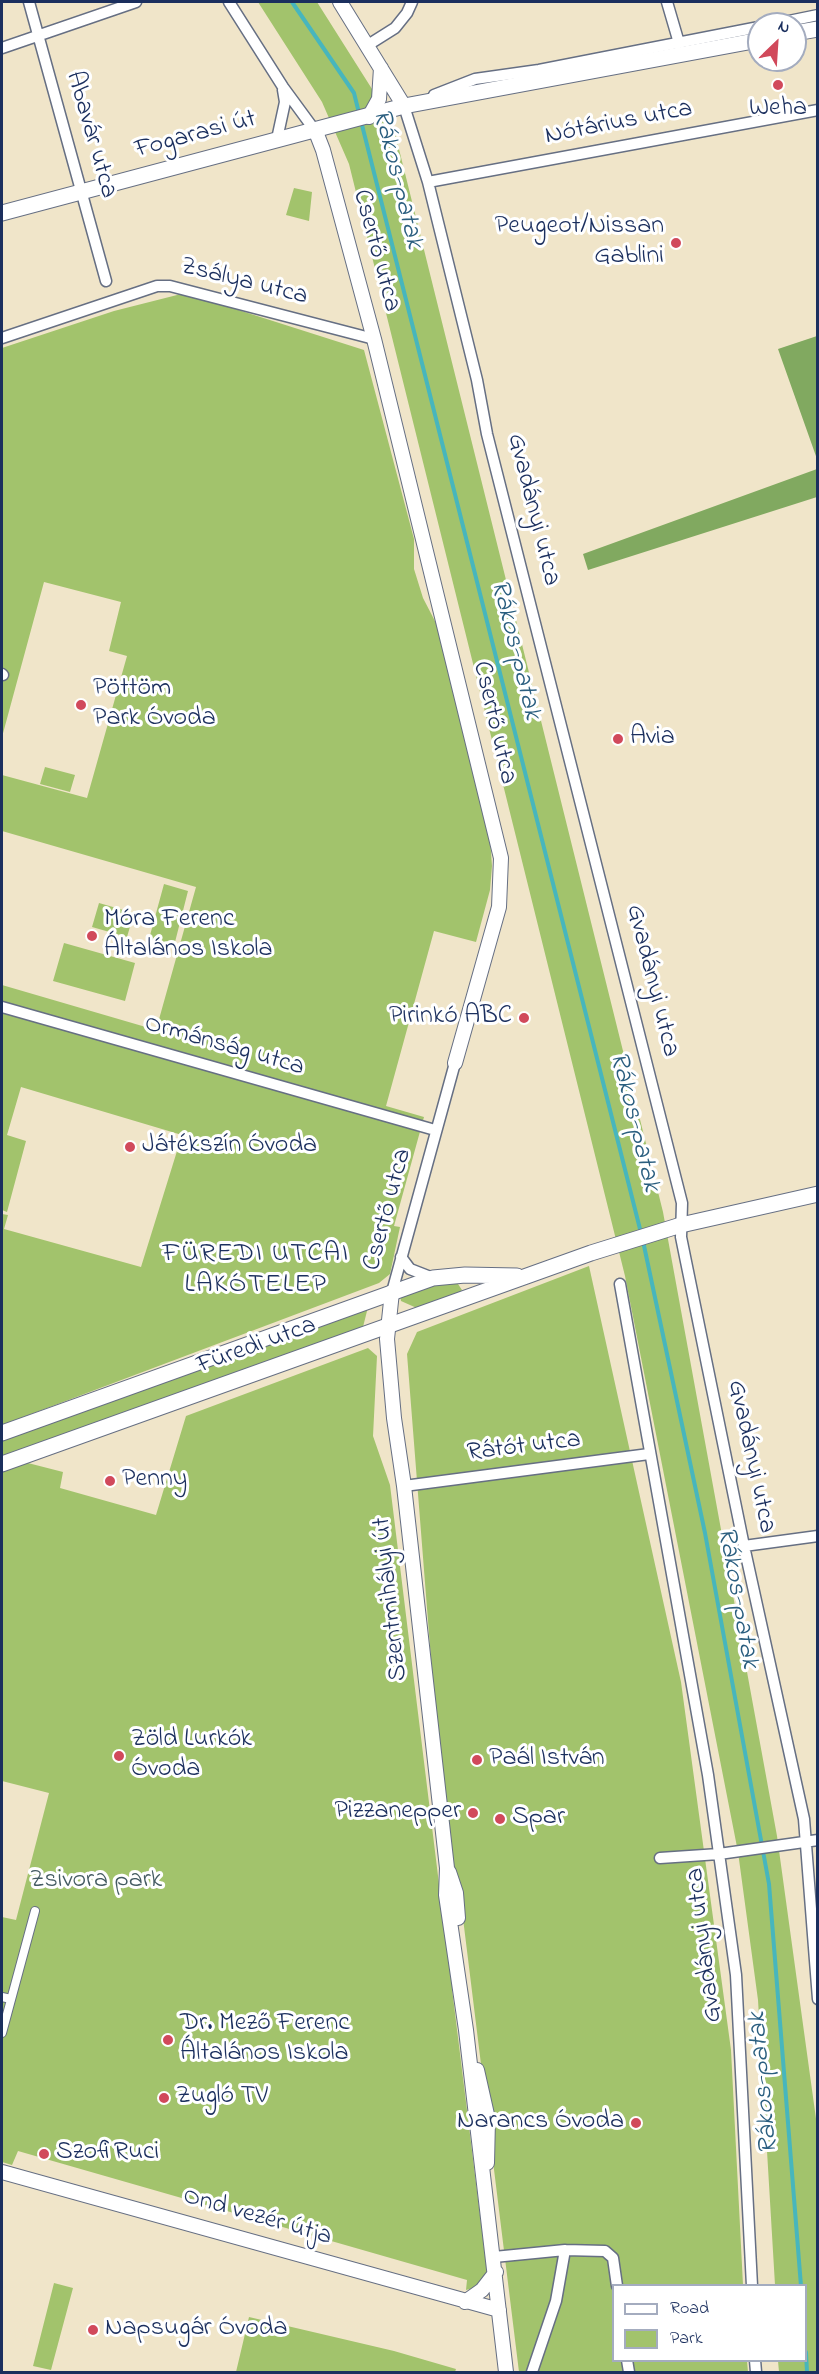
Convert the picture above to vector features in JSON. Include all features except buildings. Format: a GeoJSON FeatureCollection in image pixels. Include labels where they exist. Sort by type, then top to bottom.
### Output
{"type":"FeatureCollection","features":[{"type":"Feature","properties":{"kind":"main road","name":"Fogarasi út"},"geometry":{"type":"LineString","coordinates":[[2,213],[277,139],[315,132],[404,106],[747,42]]}},
{"type":"Feature","properties":{"kind":"main road","name":"Füredi utca"},"geometry":{"type":"LineString","coordinates":[[2,1464],[653,1234],[681,1225],[818,1194]]}},
{"type":"Feature","properties":{"kind":"main road","name":"Füredi utca"},"geometry":{"type":"LineString","coordinates":[[2,1433],[433,1278],[465,1275],[529,1276]]}},
{"type":"Feature","properties":{"kind":"street","name":"Abavár utca"},"geometry":{"type":"LineString","coordinates":[[29,2],[84,192],[106,281]]}},
{"type":"Feature","properties":{"kind":"street"},"geometry":{"type":"LineString","coordinates":[[2,48],[136,2]]}},
{"type":"Feature","properties":{"kind":"street"},"geometry":{"type":"LineString","coordinates":[[229,2],[283,87],[315,132]]}},
{"type":"Feature","properties":{"kind":"street","name":"Gvadányi utca"},"geometry":{"type":"LineString","coordinates":[[340,2],[404,106],[428,182],[477,380],[487,434],[682,1203],[683,1245],[744,1546],[804,1819],[818,1999]]}},
{"type":"Feature","properties":{"kind":"street"},"geometry":{"type":"LineString","coordinates":[[368,45],[395,28],[407,13],[412,2]]}},
{"type":"Feature","properties":{"kind":"street"},"geometry":{"type":"LineString","coordinates":[[667,2],[679,43]]}},
{"type":"Feature","properties":{"kind":"street","name":"Fogarasi út"},"geometry":{"type":"LineString","coordinates":[[404,106],[476,79],[747,29]]}},
{"type":"Feature","properties":{"kind":"street"},"geometry":{"type":"LineString","coordinates":[[369,117],[379,99],[381,66]]}},
{"type":"Feature","properties":{"kind":"street"},"geometry":{"type":"LineString","coordinates":[[277,139],[285,102],[283,87]]}},
{"type":"Feature","properties":{"kind":"street","name":"Nótárius utca"},"geometry":{"type":"LineString","coordinates":[[428,182],[818,110]]}},
{"type":"Feature","properties":{"kind":"street","name":"Csertő utca"},"geometry":{"type":"LineString","coordinates":[[315,132],[323,150],[374,339],[452,651],[502,870],[499,907],[401,1257],[392,1292],[388,1326]]}},
{"type":"Feature","properties":{"kind":"street","name":"Zsálya utca"},"geometry":{"type":"LineString","coordinates":[[2,338],[157,286],[187,289],[374,339]]}},
{"type":"Feature","properties":{"kind":"street","name":"Ormánság utca"},"geometry":{"type":"LineString","coordinates":[[2,1007],[435,1130]]}},
{"type":"Feature","properties":{"kind":"street"},"geometry":{"type":"LineString","coordinates":[[401,1257],[410,1269],[433,1278]]}},
{"type":"Feature","properties":{"kind":"street","name":"Gvadányi utca"},"geometry":{"type":"LineString","coordinates":[[620,1284],[708,1775],[736,1975],[752,2284]]}},
{"type":"Feature","properties":{"kind":"street","name":"Szentmihályi út"},"geometry":{"type":"LineString","coordinates":[[388,1326],[393,1407],[404,1485],[447,1868],[445,1885],[468,2042],[481,2083],[488,2119],[488,2157],[482,2180],[496,2272],[506,2373]]}},
{"type":"Feature","properties":{"kind":"street","name":"Rátót utca"},"geometry":{"type":"LineString","coordinates":[[404,1485],[649,1454]]}},
{"type":"Feature","properties":{"kind":"street"},"geometry":{"type":"LineString","coordinates":[[744,1546],[818,1536]]}},
{"type":"Feature","properties":{"kind":"street"},"geometry":{"type":"LineString","coordinates":[[660,1858],[719,1854],[818,1840]]}},
{"type":"Feature","properties":{"kind":"street"},"geometry":{"type":"LineString","coordinates":[[2,2032],[6,1998],[35,1911]]}},
{"type":"Feature","properties":{"kind":"street","name":"Ond vezér útja"},"geometry":{"type":"LineString","coordinates":[[2,2172],[500,2310]]}},
{"type":"Feature","properties":{"kind":"street"},"geometry":{"type":"LineString","coordinates":[[532,2373],[556,2301],[565,2250]]}},
{"type":"Feature","properties":{"kind":"street"},"geometry":{"type":"LineString","coordinates":[[494,2257],[565,2250],[605,2251],[614,2258],[617,2284]]}},
{"type":"Feature","properties":{"kind":"street"},"geometry":{"type":"LineString","coordinates":[[465,2302],[482,2290],[496,2272]]}},
{"type":"Feature","properties":{"kind":"green space"},"geometry":{"type":"Polygon","coordinates":[[[258,2],[317,2],[372,89],[394,129],[663,1212],[777,1836],[817,2126],[817,2372],[779,2372],[778,2362],[807,2362],[807,2284],[775,2284],[758,2000],[738,1852],[625,1276],[349,164],[322,102],[258,2]]]}},
{"type":"Feature","properties":{"kind":"green space"},"geometry":{"type":"Polygon","coordinates":[[[294,188],[312,192],[309,221],[286,215],[294,188]]]}},
{"type":"Feature","properties":{"kind":"green space"},"geometry":{"type":"Polygon","coordinates":[[[185,293],[364,350],[414,539],[414,569],[423,598],[437,625],[490,838],[492,866],[490,890],[476,942],[434,931],[386,1106],[424,1117],[394,1226],[400,1227],[390,1274],[379,1283],[2,1425],[2,1214],[8,1215],[4,1229],[141,1267],[182,1135],[21,1087],[7,1135],[26,1141],[7,1212],[2,1210],[2,985],[156,1030],[196,887],[2,831],[2,775],[87,798],[127,656],[109,651],[121,602],[44,582],[2,737],[2,348],[114,311],[185,293]]]}},
{"type":"Feature","properties":{"kind":"green space"},"geometry":{"type":"Polygon","coordinates":[[[818,336],[817,459],[778,349],[818,336]]]}},
{"type":"Feature","properties":{"kind":"green space"},"geometry":{"type":"Polygon","coordinates":[[[817,469],[817,497],[588,570],[583,554],[817,469]]]}},
{"type":"Feature","properties":{"kind":"green space"},"geometry":{"type":"Polygon","coordinates":[[[45,767],[75,775],[70,792],[40,784],[45,767]]]}},
{"type":"Feature","properties":{"kind":"green space"},"geometry":{"type":"Polygon","coordinates":[[[164,884],[188,891],[174,946],[149,939],[164,884]]]}},
{"type":"Feature","properties":{"kind":"green space"},"geometry":{"type":"Polygon","coordinates":[[[99,903],[134,913],[127,937],[92,927],[99,903]]]}},
{"type":"Feature","properties":{"kind":"green space"},"geometry":{"type":"Polygon","coordinates":[[[64,943],[135,963],[125,1001],[53,981],[64,943]]]}},
{"type":"Feature","properties":{"kind":"green space"},"geometry":{"type":"Polygon","coordinates":[[[589,1266],[681,1682],[731,2050],[743,2284],[612,2284],[612,2362],[747,2362],[748,2372],[519,2372],[459,1886],[452,1860],[438,1748],[407,1354],[417,1332],[589,1266]]]}},
{"type":"Feature","properties":{"kind":"green space"},"geometry":{"type":"Polygon","coordinates":[[[441,1283],[458,1284],[462,1290],[459,1294],[419,1309],[401,1301],[400,1295],[441,1283]]]}},
{"type":"Feature","properties":{"kind":"green space"},"geometry":{"type":"Polygon","coordinates":[[[368,1307],[363,1327],[2,1458],[2,1440],[368,1307]]]}},
{"type":"Feature","properties":{"kind":"green space","name":"Zsivora park"},"geometry":{"type":"Polygon","coordinates":[[[368,1348],[377,1356],[373,1436],[390,1485],[446,1941],[454,1943],[452,1989],[487,2272],[481,2286],[466,2290],[467,2280],[18,2151],[12,2165],[2,2162],[2,1917],[16,1920],[49,1793],[2,1781],[2,1470],[24,1462],[63,1472],[60,1488],[156,1515],[186,1416],[368,1348]]]}},
{"type":"Feature","properties":{"kind":"green space"},"geometry":{"type":"Polygon","coordinates":[[[54,2283],[73,2288],[51,2370],[33,2366],[54,2283]]]}},
{"type":"Feature","properties":{"kind":"green space"},"geometry":{"type":"Polygon","coordinates":[[[249,2317],[394,2351],[456,2369],[455,2372],[236,2372],[249,2317]]]}},
{"type":"Feature","properties":{"kind":"waterway","name":"Rákos-patak"},"geometry":{"type":"LineString","coordinates":[[292,2],[354,93],[359,113]]}},
{"type":"Feature","properties":{"kind":"waterway","name":"Rákos-patak"},"geometry":{"type":"LineString","coordinates":[[361,121],[641,1233]]}},
{"type":"Feature","properties":{"kind":"waterway","name":"Rákos-patak"},"geometry":{"type":"LineString","coordinates":[[643,1241],[705,1533],[769,1884],[801,2284]]}},
{"type":"Feature","properties":{"kind":"waterway","name":"Rákos-patak"},"geometry":{"type":"LineString","coordinates":[[806,2362],[807,2372]]}},
{"type":"Feature","properties":{"kind":"place","name":"Weha"},"geometry":{"type":"Point","coordinates":[778,85]}},
{"type":"Feature","properties":{"kind":"place","name":"Peugeot/Nissan Gablini"},"geometry":{"type":"Point","coordinates":[676,243]}},
{"type":"Feature","properties":{"kind":"place","name":"Pöttöm Park Óvoda"},"geometry":{"type":"Point","coordinates":[81,705]}},
{"type":"Feature","properties":{"kind":"place","name":"Avia"},"geometry":{"type":"Point","coordinates":[618,739]}},
{"type":"Feature","properties":{"kind":"place","name":"Móra Ferenc Általános Iskola"},"geometry":{"type":"Point","coordinates":[92,936]}},
{"type":"Feature","properties":{"kind":"place","name":"Pirinkó ABC"},"geometry":{"type":"Point","coordinates":[524,1018]}},
{"type":"Feature","properties":{"kind":"place","name":"Játékszín Óvoda"},"geometry":{"type":"Point","coordinates":[130,1147]}},
{"type":"Feature","properties":{"kind":"place","name":"Penny"},"geometry":{"type":"Point","coordinates":[110,1481]}},
{"type":"Feature","properties":{"kind":"place","name":"Zöld Lurkók Óvoda"},"geometry":{"type":"Point","coordinates":[119,1756]}},
{"type":"Feature","properties":{"kind":"place","name":"Paál István"},"geometry":{"type":"Point","coordinates":[477,1760]}},
{"type":"Feature","properties":{"kind":"place","name":"Pizzanepper"},"geometry":{"type":"Point","coordinates":[473,1813]}},
{"type":"Feature","properties":{"kind":"place","name":"Spar"},"geometry":{"type":"Point","coordinates":[500,1819]}},
{"type":"Feature","properties":{"kind":"place","name":"Dr. Mező Ferenc Általános Iskola"},"geometry":{"type":"Point","coordinates":[168,2040]}},
{"type":"Feature","properties":{"kind":"place","name":"Zugló TV"},"geometry":{"type":"Point","coordinates":[164,2098]}},
{"type":"Feature","properties":{"kind":"place","name":"Narancs Óvoda"},"geometry":{"type":"Point","coordinates":[636,2123]}},
{"type":"Feature","properties":{"kind":"place","name":"SzofiRuci"},"geometry":{"type":"Point","coordinates":[44,2154]}},
{"type":"Feature","properties":{"kind":"place","name":"Napsugár Óvoda"},"geometry":{"type":"Point","coordinates":[93,2330]}},
{"type":"Feature","properties":{"kind":"district","name":"FÜREDI UTCAI LAKÓTELEP"},"geometry":{"type":"Point","coordinates":[256,1272]}}]}
